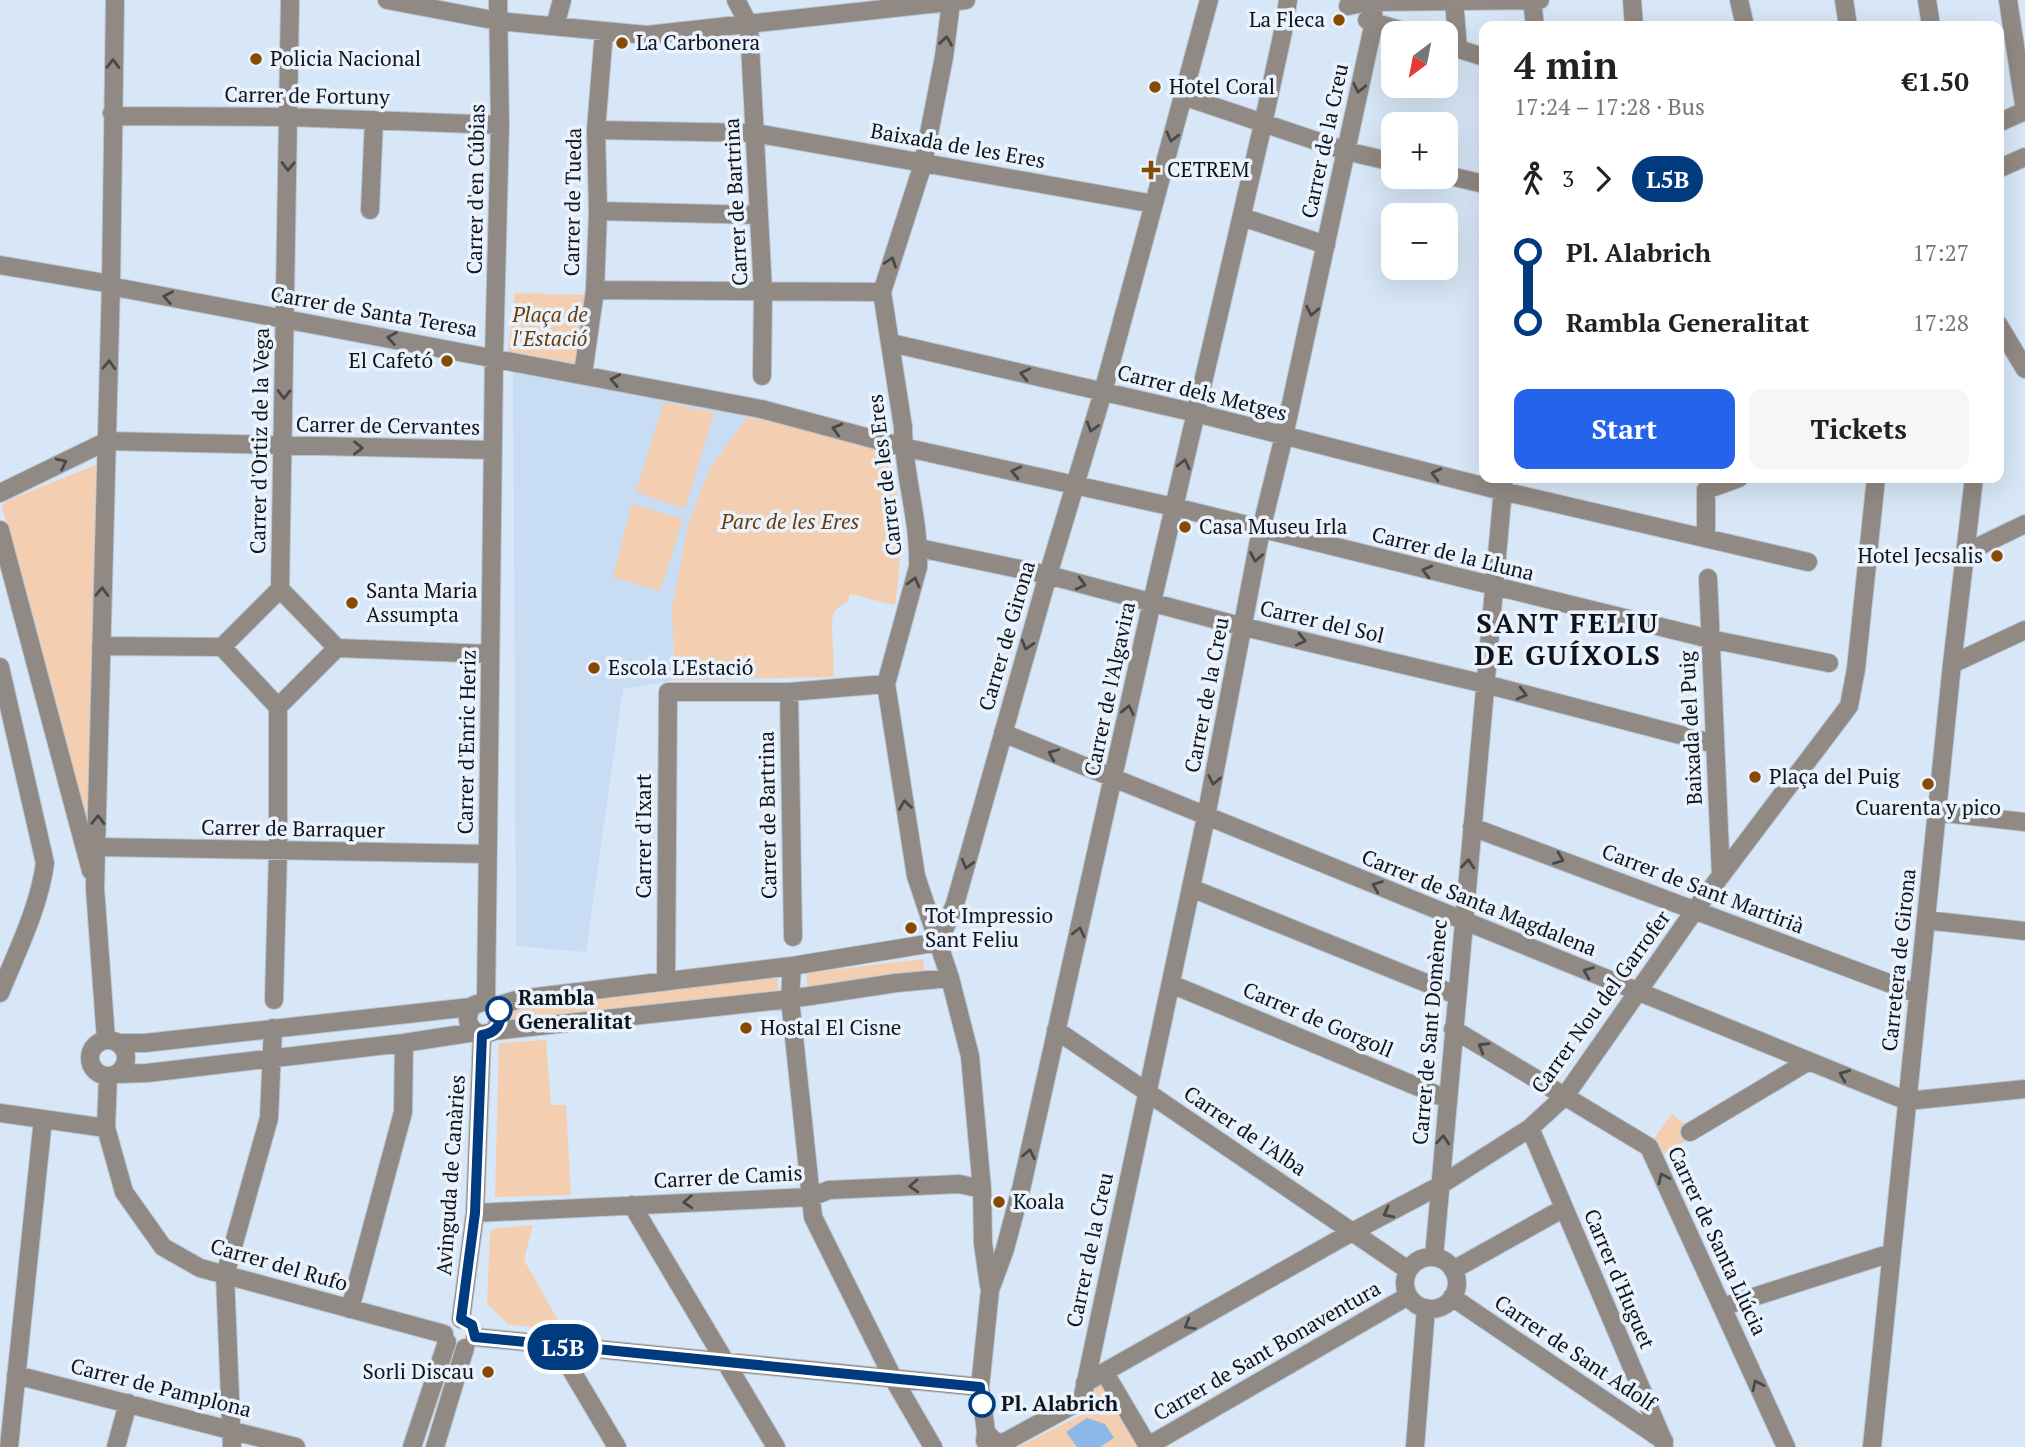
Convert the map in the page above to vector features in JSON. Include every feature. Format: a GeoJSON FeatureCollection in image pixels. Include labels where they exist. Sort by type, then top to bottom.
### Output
{"type":"FeatureCollection","features":[{"type":"Feature","properties":{"kind":"street"},"geometry":{"type":"LineString","coordinates":[[95,888],[111,284],[115,0]]}},
{"type":"Feature","properties":{"kind":"street","name":"Carrer d'Ortiz de la Vega"},"geometry":{"type":"LineString","coordinates":[[280,590],[290,0]]}},
{"type":"Feature","properties":{"kind":"street"},"geometry":{"type":"LineString","coordinates":[[387,0],[498,22],[647,35],[959,1]]}},
{"type":"Feature","properties":{"kind":"street","name":"Carrer d'en Cúbias"},"geometry":{"type":"LineString","coordinates":[[494,357],[500,125],[498,0]]}},
{"type":"Feature","properties":{"kind":"street"},"geometry":{"type":"LineString","coordinates":[[555,26],[562,0]]}},
{"type":"Feature","properties":{"kind":"street"},"geometry":{"type":"LineString","coordinates":[[736,0],[749,25]]}},
{"type":"Feature","properties":{"kind":"street","name":"Carrer de Girona"},"geometry":{"type":"LineString","coordinates":[[939,942],[955,904],[1103,392],[1209,0]]}},
{"type":"Feature","properties":{"kind":"street","name":"Carrer de l'Algavira"},"geometry":{"type":"LineString","coordinates":[[985,1439],[980,1387],[990,1290],[1005,1249],[1022,1185],[1152,602],[1263,124],[1288,0]]}},
{"type":"Feature","properties":{"kind":"street"},"geometry":{"type":"LineString","coordinates":[[1532,0],[1534,21]]}},
{"type":"Feature","properties":{"kind":"street"},"geometry":{"type":"LineString","coordinates":[[1348,6],[1370,9],[1454,1],[1540,0]]}},
{"type":"Feature","properties":{"kind":"street"},"geometry":{"type":"LineString","coordinates":[[1632,0],[1634,21]]}},
{"type":"Feature","properties":{"kind":"street"},"geometry":{"type":"LineString","coordinates":[[1739,0],[1744,21]]}},
{"type":"Feature","properties":{"kind":"street"},"geometry":{"type":"LineString","coordinates":[[1844,0],[1847,21]]}},
{"type":"Feature","properties":{"kind":"street"},"geometry":{"type":"LineString","coordinates":[[1927,0],[1930,21]]}},
{"type":"Feature","properties":{"kind":"street"},"geometry":{"type":"LineString","coordinates":[[2004,120],[2025,111],[2008,0]]}},
{"type":"Feature","properties":{"kind":"street","name":"Carrer de les Eres"},"geometry":{"type":"LineString","coordinates":[[939,942],[916,876],[886,684],[918,567],[919,548],[882,292],[922,164],[944,57],[959,1]]}},
{"type":"Feature","properties":{"kind":"street"},"geometry":{"type":"LineString","coordinates":[[1453,21],[1454,1]]}},
{"type":"Feature","properties":{"kind":"street"},"geometry":{"type":"LineString","coordinates":[[1370,9],[1390,21]]}},
{"type":"Feature","properties":{"kind":"street","name":"Carrer de la Creu"},"geometry":{"type":"LineString","coordinates":[[1084,1392],[1206,817],[1261,530],[1346,151],[1370,9]]}},
{"type":"Feature","properties":{"kind":"street","name":"Carrer de Bartrina"},"geometry":{"type":"LineString","coordinates":[[749,25],[764,292],[762,376]]}},
{"type":"Feature","properties":{"kind":"street","name":"Carrer de Tueda"},"geometry":{"type":"LineString","coordinates":[[583,374],[595,290],[598,211],[596,130],[604,31]]}},
{"type":"Feature","properties":{"kind":"street"},"geometry":{"type":"LineString","coordinates":[[1458,49],[1479,55]]}},
{"type":"Feature","properties":{"kind":"street"},"geometry":{"type":"LineString","coordinates":[[1183,96],[1346,151],[1381,159]]}},
{"type":"Feature","properties":{"kind":"street","name":"Carrer de Fortuny"},"geometry":{"type":"LineString","coordinates":[[112,113],[120,116],[289,117],[500,125]]}},
{"type":"Feature","properties":{"kind":"street"},"geometry":{"type":"LineString","coordinates":[[370,210],[374,120]]}},
{"type":"Feature","properties":{"kind":"street","name":"Baixada de les Eres"},"geometry":{"type":"LineString","coordinates":[[596,130],[755,133],[1154,204]]}},
{"type":"Feature","properties":{"kind":"street"},"geometry":{"type":"LineString","coordinates":[[2004,166],[2025,157]]}},
{"type":"Feature","properties":{"kind":"street"},"geometry":{"type":"LineString","coordinates":[[1458,178],[1479,183]]}},
{"type":"Feature","properties":{"kind":"street"},"geometry":{"type":"LineString","coordinates":[[598,211],[759,215]]}},
{"type":"Feature","properties":{"kind":"street"},"geometry":{"type":"LineString","coordinates":[[1242,217],[1326,244]]}},
{"type":"Feature","properties":{"kind":"street","name":"Carrer de Santa Teresa"},"geometry":{"type":"LineString","coordinates":[[0,265],[761,409],[903,447]]}},
{"type":"Feature","properties":{"kind":"street"},"geometry":{"type":"LineString","coordinates":[[595,290],[882,292]]}},
{"type":"Feature","properties":{"kind":"street"},"geometry":{"type":"LineString","coordinates":[[2004,334],[2025,369]]}},
{"type":"Feature","properties":{"kind":"street","name":"Carrer dels Metges"},"geometry":{"type":"LineString","coordinates":[[891,343],[1196,413],[1284,436],[1479,479]]}},
{"type":"Feature","properties":{"kind":"street","name":"Carrer d'Enric Heriz"},"geometry":{"type":"LineString","coordinates":[[484,1005],[494,357]]}},
{"type":"Feature","properties":{"kind":"street","name":"Carrer de Cervantes"},"geometry":{"type":"LineString","coordinates":[[0,492],[107,442],[493,450]]}},
{"type":"Feature","properties":{"kind":"street","name":"Carrer de la Lluna"},"geometry":{"type":"LineString","coordinates":[[903,447],[1174,507],[1710,639],[1829,663]]}},
{"type":"Feature","properties":{"kind":"street"},"geometry":{"type":"LineString","coordinates":[[1706,537],[1706,491],[1726,483]]}},
{"type":"Feature","properties":{"kind":"street","name":"Carrer Nou del Garrofer"},"geometry":{"type":"LineString","coordinates":[[985,1439],[1006,1443],[1084,1392],[1105,1373],[1352,1232],[1439,1186],[1530,1128],[1565,1096],[1695,910],[1849,706],[1856,669],[1875,483]]}},
{"type":"Feature","properties":{"kind":"street","name":"Carretera de Girona"},"geometry":{"type":"LineString","coordinates":[[1872,1447],[1936,812],[1973,483]]}},
{"type":"Feature","properties":{"kind":"street","name":"Carrer dels Metges"},"geometry":{"type":"LineString","coordinates":[[1503,484],[1808,562]]}},
{"type":"Feature","properties":{"kind":"street","name":"Carrer de Sant Domènec"},"geometry":{"type":"LineString","coordinates":[[1434,1257],[1503,484]]}},
{"type":"Feature","properties":{"kind":"street"},"geometry":{"type":"LineString","coordinates":[[1965,553],[2025,524]]}},
{"type":"Feature","properties":{"kind":"street"},"geometry":{"type":"LineString","coordinates":[[0,530],[95,888],[112,1041],[124,1049],[126,1059],[123,1067],[112,1074]]}},
{"type":"Feature","properties":{"kind":"street","name":"Carrer del Sol"},"geometry":{"type":"LineString","coordinates":[[919,548],[1048,575],[1244,627],[1485,684],[1715,744]]}},
{"type":"Feature","properties":{"kind":"street","name":"Baixada del Puig"},"geometry":{"type":"LineString","coordinates":[[1708,578],[1721,876]]}},
{"type":"Feature","properties":{"kind":"street"},"geometry":{"type":"LineString","coordinates":[[101,646],[222,647],[280,590],[337,648],[490,654]]}},
{"type":"Feature","properties":{"kind":"street"},"geometry":{"type":"LineString","coordinates":[[1952,664],[2025,630]]}},
{"type":"Feature","properties":{"kind":"street"},"geometry":{"type":"LineString","coordinates":[[222,647],[278,707],[274,1000]]}},
{"type":"Feature","properties":{"kind":"street"},"geometry":{"type":"LineString","coordinates":[[278,707],[337,648]]}},
{"type":"Feature","properties":{"kind":"street"},"geometry":{"type":"LineString","coordinates":[[0,667],[45,863],[42,885],[0,993]]}},
{"type":"Feature","properties":{"kind":"street"},"geometry":{"type":"LineString","coordinates":[[789,692],[886,684]]}},
{"type":"Feature","properties":{"kind":"street","name":"Carrer d'Ixart"},"geometry":{"type":"LineString","coordinates":[[666,980],[668,692],[789,692]]}},
{"type":"Feature","properties":{"kind":"street","name":"Carrer de Bartrina"},"geometry":{"type":"LineString","coordinates":[[789,692],[793,937]]}},
{"type":"Feature","properties":{"kind":"street","name":"Carrer de Santa Magdalena"},"geometry":{"type":"LineString","coordinates":[[1003,733],[1907,1101],[2025,1089]]}},
{"type":"Feature","properties":{"kind":"street"},"geometry":{"type":"LineString","coordinates":[[1936,812],[2025,822]]}},
{"type":"Feature","properties":{"kind":"street","name":"Carrer de Sant Martirià"},"geometry":{"type":"LineString","coordinates":[[1472,827],[1918,994]]}},
{"type":"Feature","properties":{"kind":"street","name":"Carrer de Barraquer"},"geometry":{"type":"LineString","coordinates":[[97,847],[488,855]]}},
{"type":"Feature","properties":{"kind":"street"},"geometry":{"type":"LineString","coordinates":[[1191,888],[1456,995]]}},
{"type":"Feature","properties":{"kind":"street"},"geometry":{"type":"LineString","coordinates":[[1926,920],[2025,931]]}},
{"type":"Feature","properties":{"kind":"street"},"geometry":{"type":"LineString","coordinates":[[950,978],[147,1073],[112,1074],[94,1069],[90,1055],[96,1045],[112,1041],[145,1043],[484,1005],[792,966],[939,942],[950,978],[970,1056],[982,1189],[983,1243],[990,1290]]}},
{"type":"Feature","properties":{"kind":"street"},"geometry":{"type":"LineString","coordinates":[[792,966],[790,999],[813,1217],[894,1380],[933,1447]]}},
{"type":"Feature","properties":{"kind":"street","name":"Carrer de Gorgoll"},"geometry":{"type":"LineString","coordinates":[[1171,984],[1447,1099]]}},
{"type":"Feature","properties":{"kind":"street"},"geometry":{"type":"LineString","coordinates":[[484,1005],[467,1021],[484,1033]]}},
{"type":"Feature","properties":{"kind":"street"},"geometry":{"type":"LineString","coordinates":[[484,1005],[500,1019],[484,1033]]}},
{"type":"Feature","properties":{"kind":"street"},"geometry":{"type":"LineString","coordinates":[[232,1438],[225,1275],[270,1118],[273,1028]]}},
{"type":"Feature","properties":{"kind":"street","name":"Carrer de Santa Llúcia"},"geometry":{"type":"LineString","coordinates":[[1453,1029],[1649,1147],[1786,1447]]}},
{"type":"Feature","properties":{"kind":"street","name":"Carrer de l'Alba"},"geometry":{"type":"LineString","coordinates":[[1056,1030],[1408,1270]]}},
{"type":"Feature","properties":{"kind":"street","name":"Avinguda de Canàries"},"geometry":{"type":"LineString","coordinates":[[461,1319],[475,1213],[484,1033]]}},
{"type":"Feature","properties":{"kind":"street"},"geometry":{"type":"LineString","coordinates":[[350,1309],[403,1112],[404,1043]]}},
{"type":"Feature","properties":{"kind":"street"},"geometry":{"type":"LineString","coordinates":[[1690,1132],[1809,1061]]}},
{"type":"Feature","properties":{"kind":"street","name":"Carrer del Rufo"},"geometry":{"type":"LineString","coordinates":[[112,1074],[106,1128],[124,1192],[163,1247],[200,1268],[445,1338]]}},
{"type":"Feature","properties":{"kind":"street"},"geometry":{"type":"LineString","coordinates":[[0,1113],[106,1128]]}},
{"type":"Feature","properties":{"kind":"street"},"geometry":{"type":"LineString","coordinates":[[9,1447],[43,1119]]}},
{"type":"Feature","properties":{"kind":"street","name":"Carrer d'Huguet"},"geometry":{"type":"LineString","coordinates":[[1530,1128],[1667,1445]]}},
{"type":"Feature","properties":{"kind":"street","name":"Carrer de Camis"},"geometry":{"type":"LineString","coordinates":[[475,1213],[811,1197],[829,1190],[959,1184],[982,1189]]}},
{"type":"Feature","properties":{"kind":"street"},"geometry":{"type":"LineString","coordinates":[[632,1205],[776,1447]]}},
{"type":"Feature","properties":{"kind":"street"},"geometry":{"type":"LineString","coordinates":[[1453,1270],[1564,1208]]}},
{"type":"Feature","properties":{"kind":"street"},"geometry":{"type":"LineString","coordinates":[[1722,1307],[1891,1253]]}},
{"type":"Feature","properties":{"kind":"street"},"geometry":{"type":"LineString","coordinates":[[1434,1257],[1442,1259],[1453,1270],[1457,1284],[1452,1297],[1441,1307],[1426,1308],[1413,1302],[1404,1283],[1408,1270],[1419,1259],[1434,1257]]}},
{"type":"Feature","properties":{"kind":"street","name":"Carrer de Sant Bonaventura"},"geometry":{"type":"LineString","coordinates":[[1148,1446],[1408,1296]]}},
{"type":"Feature","properties":{"kind":"street","name":"Carrer de Sant Adolf"},"geometry":{"type":"LineString","coordinates":[[1452,1297],[1667,1445]]}},
{"type":"Feature","properties":{"kind":"street"},"geometry":{"type":"LineString","coordinates":[[1415,1447],[1426,1308]]}},
{"type":"Feature","properties":{"kind":"street"},"geometry":{"type":"LineString","coordinates":[[412,1447],[448,1324],[461,1319],[472,1325],[470,1343],[435,1447]]}},
{"type":"Feature","properties":{"kind":"street"},"geometry":{"type":"LineString","coordinates":[[445,1338],[455,1349],[470,1343],[557,1346],[980,1387]]}},
{"type":"Feature","properties":{"kind":"street"},"geometry":{"type":"LineString","coordinates":[[557,1346],[617,1447]]}},
{"type":"Feature","properties":{"kind":"street"},"geometry":{"type":"LineString","coordinates":[[860,1374],[877,1346]]}},
{"type":"Feature","properties":{"kind":"street"},"geometry":{"type":"LineString","coordinates":[[1105,1373],[1148,1446]]}},
{"type":"Feature","properties":{"kind":"street","name":"Carrer de Pamplona"},"geometry":{"type":"LineString","coordinates":[[16,1375],[128,1403],[232,1438],[296,1447]]}},
{"type":"Feature","properties":{"kind":"street"},"geometry":{"type":"LineString","coordinates":[[116,1447],[128,1403]]}},
{"type":"Feature","properties":{"kind":"shaded area","name":"Escola L'Estació"},"geometry":{"type":"Polygon","coordinates":[[[513,369],[749,415],[710,468],[672,608],[675,680],[623,689],[586,952],[516,946],[513,369]]]}},
{"type":"Feature","properties":{"kind":"green space","name":"Plaça de l'Estació"},"geometry":{"type":"Polygon","coordinates":[[[515,293],[586,295],[579,366],[508,352],[515,293]]]}},
{"type":"Feature","properties":{"kind":"green space"},"geometry":{"type":"Polygon","coordinates":[[[664,402],[714,413],[685,509],[636,492],[664,402]]]}},
{"type":"Feature","properties":{"kind":"green space","name":"Parc de les Eres"},"geometry":{"type":"Polygon","coordinates":[[[749,415],[889,451],[897,489],[900,528],[895,605],[850,594],[848,601],[834,611],[834,677],[675,680],[672,608],[688,525],[710,468],[749,415]]]}},
{"type":"Feature","properties":{"kind":"green space"},"geometry":{"type":"Polygon","coordinates":[[[96,465],[89,833],[2,507],[6,501],[96,465]]]}},
{"type":"Feature","properties":{"kind":"green space"},"geometry":{"type":"Polygon","coordinates":[[[632,504],[683,519],[660,591],[613,577],[632,504]]]}},
{"type":"Feature","properties":{"kind":"green space"},"geometry":{"type":"Polygon","coordinates":[[[923,959],[925,975],[808,989],[806,973],[923,959]]]}},
{"type":"Feature","properties":{"kind":"green space"},"geometry":{"type":"Polygon","coordinates":[[[777,976],[779,993],[507,1025],[505,1007],[777,976]]]}},
{"type":"Feature","properties":{"kind":"green space"},"geometry":{"type":"Polygon","coordinates":[[[546,1040],[551,1105],[566,1105],[571,1195],[495,1197],[499,1043],[546,1040]]]}},
{"type":"Feature","properties":{"kind":"green space"},"geometry":{"type":"Polygon","coordinates":[[[1672,1114],[1688,1127],[1693,1137],[1654,1160],[1647,1148],[1672,1114]]]}},
{"type":"Feature","properties":{"kind":"green space"},"geometry":{"type":"Polygon","coordinates":[[[533,1225],[524,1260],[564,1331],[508,1324],[487,1304],[490,1232],[494,1229],[533,1225]]]}},
{"type":"Feature","properties":{"kind":"green space"},"geometry":{"type":"Polygon","coordinates":[[[1103,1380],[1142,1447],[1018,1447],[1087,1412],[1088,1388],[1103,1380]]]}},
{"type":"Feature","properties":{"kind":"water"},"geometry":{"type":"Polygon","coordinates":[[[1087,1418],[1105,1424],[1114,1438],[1100,1447],[1077,1447],[1066,1432],[1087,1418]]]}},
{"type":"Feature","properties":{"kind":"bus line","name":"L5B"},"geometry":{"type":"LineString","coordinates":[[499,1010],[498,1028],[492,1033],[482,1035],[475,1213],[461,1319],[472,1325],[475,1337],[980,1387],[982,1404]]}},
{"type":"Feature","properties":{"kind":"place","name":"La Fleca"},"geometry":{"type":"Point","coordinates":[1339,20]}},
{"type":"Feature","properties":{"kind":"place","name":"La Carbonera"},"geometry":{"type":"Point","coordinates":[622,43]}},
{"type":"Feature","properties":{"kind":"place","name":"Policia Nacional"},"geometry":{"type":"Point","coordinates":[256,59]}},
{"type":"Feature","properties":{"kind":"place","name":"Hotel Coral"},"geometry":{"type":"Point","coordinates":[1155,87]}},
{"type":"Feature","properties":{"kind":"place","name":"CETREM"},"geometry":{"type":"Point","coordinates":[1151,170]}},
{"type":"Feature","properties":{"kind":"place","name":"El Cafetó"},"geometry":{"type":"Point","coordinates":[447,361]}},
{"type":"Feature","properties":{"kind":"place","name":"Casa Museu Irla"},"geometry":{"type":"Point","coordinates":[1185,527]}},
{"type":"Feature","properties":{"kind":"place","name":"Hotel Jecsalis"},"geometry":{"type":"Point","coordinates":[1997,556]}},
{"type":"Feature","properties":{"kind":"place","name":"Santa Maria Assumpta"},"geometry":{"type":"Point","coordinates":[352,603]}},
{"type":"Feature","properties":{"kind":"place","name":"Escola L'Estació"},"geometry":{"type":"Point","coordinates":[594,668]}},
{"type":"Feature","properties":{"kind":"place","name":"Plaça del Puig"},"geometry":{"type":"Point","coordinates":[1755,777]}},
{"type":"Feature","properties":{"kind":"place","name":"Cuarenta y pico"},"geometry":{"type":"Point","coordinates":[1928,784]}},
{"type":"Feature","properties":{"kind":"place","name":"Tot Impressio Sant Feliu"},"geometry":{"type":"Point","coordinates":[911,928]}},
{"type":"Feature","properties":{"kind":"place","name":"Rambla Generalitat"},"geometry":{"type":"Point","coordinates":[499,1010]}},
{"type":"Feature","properties":{"kind":"place","name":"Hostal El Cisne"},"geometry":{"type":"Point","coordinates":[746,1028]}},
{"type":"Feature","properties":{"kind":"place","name":"Koala"},"geometry":{"type":"Point","coordinates":[999,1202]}},
{"type":"Feature","properties":{"kind":"place","name":"Sorli Discau"},"geometry":{"type":"Point","coordinates":[488,1372]}},
{"type":"Feature","properties":{"kind":"place","name":"Pl. Alabrich"},"geometry":{"type":"Point","coordinates":[982,1404]}},
{"type":"Feature","properties":{"kind":"district","name":"SANT FELIU DE GUÍXOLS"},"geometry":{"type":"Point","coordinates":[1568,639]}}]}
